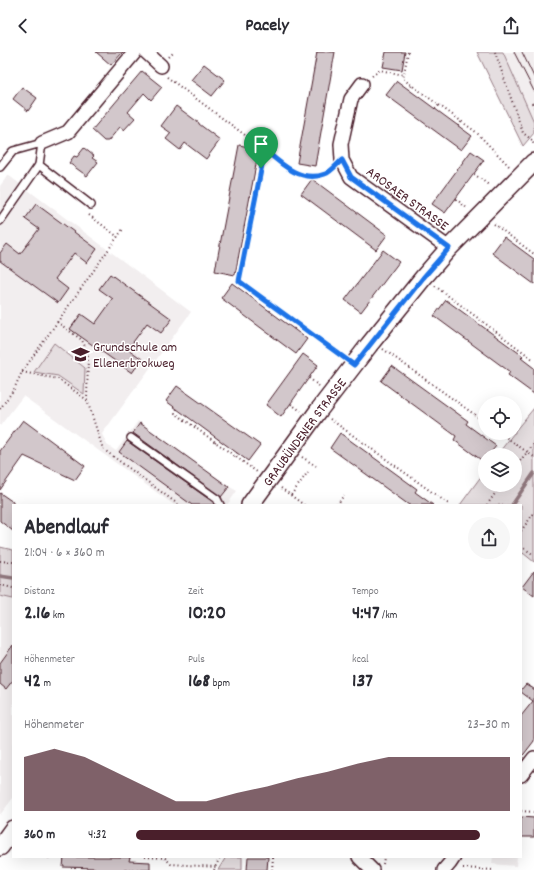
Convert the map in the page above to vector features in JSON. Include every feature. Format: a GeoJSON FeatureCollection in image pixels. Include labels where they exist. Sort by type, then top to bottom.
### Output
{"type":"FeatureCollection","features":[{"type":"Feature","properties":{"kind":"street"},"geometry":{"type":"LineString","coordinates":[[42,144],[68,132],[135,52]]}},
{"type":"Feature","properties":{"kind":"street"},"geometry":{"type":"LineString","coordinates":[[146,52],[161,66]]}},
{"type":"Feature","properties":{"kind":"street"},"geometry":{"type":"LineString","coordinates":[[342,160],[342,144],[351,99],[362,84]]}},
{"type":"Feature","properties":{"kind":"street","name":"AROSAER STRASSE"},"geometry":{"type":"LineString","coordinates":[[342,160],[351,177],[449,248]]}},
{"type":"Feature","properties":{"kind":"street","name":"GRAUBÜNDENER STRASSE"},"geometry":{"type":"LineString","coordinates":[[251,504],[319,410],[423,278],[449,248],[534,162]]}},
{"type":"Feature","properties":{"kind":"street"},"geometry":{"type":"LineString","coordinates":[[522,774],[534,758]]}},
{"type":"Feature","properties":{"kind":"street"},"geometry":{"type":"LineString","coordinates":[[0,847],[12,830]]}},
{"type":"Feature","properties":{"kind":"street"},"geometry":{"type":"LineString","coordinates":[[360,858],[372,870]]}},
{"type":"Feature","properties":{"kind":"lane"},"geometry":{"type":"LineString","coordinates":[[0,167],[13,151],[42,144],[39,164],[0,221]]}},
{"type":"Feature","properties":{"kind":"lane"},"geometry":{"type":"LineString","coordinates":[[39,164],[91,205]]}},
{"type":"Feature","properties":{"kind":"lane"},"geometry":{"type":"LineString","coordinates":[[131,438],[217,499],[220,504]]}},
{"type":"Feature","properties":{"kind":"path"},"geometry":{"type":"LineString","coordinates":[[405,52],[408,52],[404,79],[476,132],[519,177]]}},
{"type":"Feature","properties":{"kind":"path"},"geometry":{"type":"LineString","coordinates":[[495,52],[523,133],[532,140],[534,145]]}},
{"type":"Feature","properties":{"kind":"path"},"geometry":{"type":"LineString","coordinates":[[161,66],[165,76],[265,150],[288,170],[309,177],[327,174],[342,160]]}},
{"type":"Feature","properties":{"kind":"path"},"geometry":{"type":"LineString","coordinates":[[362,84],[380,70],[404,75]]}},
{"type":"Feature","properties":{"kind":"path"},"geometry":{"type":"LineString","coordinates":[[409,90],[412,85]]}},
{"type":"Feature","properties":{"kind":"path"},"geometry":{"type":"LineString","coordinates":[[532,103],[534,107]]}},
{"type":"Feature","properties":{"kind":"path"},"geometry":{"type":"LineString","coordinates":[[435,109],[439,104]]}},
{"type":"Feature","properties":{"kind":"path"},"geometry":{"type":"LineString","coordinates":[[458,126],[462,121]]}},
{"type":"Feature","properties":{"kind":"path"},"geometry":{"type":"LineString","coordinates":[[265,150],[239,281],[354,365]]}},
{"type":"Feature","properties":{"kind":"path"},"geometry":{"type":"LineString","coordinates":[[255,167],[261,168]]}},
{"type":"Feature","properties":{"kind":"path"},"geometry":{"type":"LineString","coordinates":[[474,174],[501,194]]}},
{"type":"Feature","properties":{"kind":"path"},"geometry":{"type":"LineString","coordinates":[[250,196],[256,197]]}},
{"type":"Feature","properties":{"kind":"path"},"geometry":{"type":"LineString","coordinates":[[482,214],[534,254]]}},
{"type":"Feature","properties":{"kind":"path"},"geometry":{"type":"LineString","coordinates":[[244,226],[250,227]]}},
{"type":"Feature","properties":{"kind":"path"},"geometry":{"type":"LineString","coordinates":[[0,409],[14,389],[22,372],[123,229]]}},
{"type":"Feature","properties":{"kind":"path"},"geometry":{"type":"LineString","coordinates":[[238,257],[244,258]]}},
{"type":"Feature","properties":{"kind":"path"},"geometry":{"type":"LineString","coordinates":[[423,278],[534,360]]}},
{"type":"Feature","properties":{"kind":"path"},"geometry":{"type":"LineString","coordinates":[[246,293],[250,289]]}},
{"type":"Feature","properties":{"kind":"path"},"geometry":{"type":"LineString","coordinates":[[270,311],[273,306]]}},
{"type":"Feature","properties":{"kind":"path"},"geometry":{"type":"LineString","coordinates":[[57,322],[82,340],[88,353],[87,400],[103,449],[179,504]]}},
{"type":"Feature","properties":{"kind":"path"},"geometry":{"type":"LineString","coordinates":[[294,329],[298,324]]}},
{"type":"Feature","properties":{"kind":"path"},"geometry":{"type":"LineString","coordinates":[[372,341],[478,417]]}},
{"type":"Feature","properties":{"kind":"path"},"geometry":{"type":"LineString","coordinates":[[22,372],[58,379],[87,400]]}},
{"type":"Feature","properties":{"kind":"path"},"geometry":{"type":"LineString","coordinates":[[177,409],[175,413],[303,504]]}},
{"type":"Feature","properties":{"kind":"path"},"geometry":{"type":"LineString","coordinates":[[319,410],[449,504]]}},
{"type":"Feature","properties":{"kind":"path"},"geometry":{"type":"LineString","coordinates":[[215,442],[218,439]]}},
{"type":"Feature","properties":{"kind":"path"},"geometry":{"type":"LineString","coordinates":[[510,440],[534,457]]}},
{"type":"Feature","properties":{"kind":"path"},"geometry":{"type":"LineString","coordinates":[[522,458],[534,444]]}},
{"type":"Feature","properties":{"kind":"path"},"geometry":{"type":"LineString","coordinates":[[291,495],[308,472]]}},
{"type":"Feature","properties":{"kind":"path"},"geometry":{"type":"LineString","coordinates":[[488,504],[496,492]]}},
{"type":"Feature","properties":{"kind":"path"},"geometry":{"type":"LineString","coordinates":[[338,504],[344,495]]}},
{"type":"Feature","properties":{"kind":"path"},"geometry":{"type":"LineString","coordinates":[[522,530],[534,514]]}},
{"type":"Feature","properties":{"kind":"path"},"geometry":{"type":"LineString","coordinates":[[522,547],[534,556]]}},
{"type":"Feature","properties":{"kind":"path"},"geometry":{"type":"LineString","coordinates":[[0,561],[12,562]]}},
{"type":"Feature","properties":{"kind":"path"},"geometry":{"type":"LineString","coordinates":[[0,585],[12,588]]}},
{"type":"Feature","properties":{"kind":"path"},"geometry":{"type":"LineString","coordinates":[[522,811],[534,812]]}},
{"type":"Feature","properties":{"kind":"path"},"geometry":{"type":"LineString","coordinates":[[165,858],[171,864],[216,867]]}},
{"type":"Feature","properties":{"kind":"path"},"geometry":{"type":"LineString","coordinates":[[214,870],[220,858]]}},
{"type":"Feature","properties":{"kind":"path"},"geometry":{"type":"LineString","coordinates":[[272,870],[273,858]]}},
{"type":"Feature","properties":{"kind":"path"},"geometry":{"type":"LineString","coordinates":[[449,863],[458,867],[493,870]]}},
{"type":"Feature","properties":{"kind":"shaded area"},"geometry":{"type":"Polygon","coordinates":[[[477,52],[503,52],[534,122],[534,133],[523,146],[477,52]]]}},
{"type":"Feature","properties":{"kind":"shaded area"},"geometry":{"type":"Polygon","coordinates":[[[503,52],[534,52],[534,122],[503,52]]]}},
{"type":"Feature","properties":{"kind":"shaded area","name":"Grundschule am Ellenerbrokweg"},"geometry":{"type":"Polygon","coordinates":[[[8,175],[191,312],[102,434],[107,445],[116,451],[138,421],[237,491],[228,504],[173,504],[23,396],[0,426],[0,186],[8,175]]]}},
{"type":"Feature","properties":{"kind":"shaded area"},"geometry":{"type":"Polygon","coordinates":[[[54,343],[85,368],[84,394],[58,376],[34,372],[54,343]]]}},
{"type":"Feature","properties":{"kind":"shaded area"},"geometry":{"type":"Polygon","coordinates":[[[534,408],[534,562],[523,553],[522,554],[522,504],[461,504],[478,481],[478,492],[522,492],[522,448],[502,448],[509,440],[522,440],[522,423],[534,408]]]}},
{"type":"Feature","properties":{"kind":"shaded area"},"geometry":{"type":"Polygon","coordinates":[[[0,547],[12,550],[12,599],[0,596],[0,547]]]}},
{"type":"Feature","properties":{"kind":"shaded area"},"geometry":{"type":"Polygon","coordinates":[[[0,596],[12,599],[12,799],[0,815],[0,596]]]}},
{"type":"Feature","properties":{"kind":"shaded area"},"geometry":{"type":"Polygon","coordinates":[[[225,858],[242,858],[242,870],[218,870],[225,858]]]}},
{"type":"Feature","properties":{"kind":"shaded area"},"geometry":{"type":"Polygon","coordinates":[[[493,858],[517,858],[516,866],[492,864],[493,858]]]}},
{"type":"Feature","properties":{"kind":"building"},"geometry":{"type":"Polygon","coordinates":[[[96,52],[123,52],[111,65],[96,52]]]}},
{"type":"Feature","properties":{"kind":"building"},"geometry":{"type":"Polygon","coordinates":[[[317,52],[335,52],[315,166],[297,163],[317,52]]]}},
{"type":"Feature","properties":{"kind":"building"},"geometry":{"type":"Polygon","coordinates":[[[386,52],[405,52],[402,70],[383,67],[386,52]]]}},
{"type":"Feature","properties":{"kind":"building"},"geometry":{"type":"Polygon","coordinates":[[[204,64],[225,80],[212,96],[191,80],[204,64]]]}},
{"type":"Feature","properties":{"kind":"building"},"geometry":{"type":"Polygon","coordinates":[[[142,71],[162,87],[151,100],[144,93],[128,112],[135,118],[124,130],[120,127],[108,141],[104,141],[92,130],[142,71]]]}},
{"type":"Feature","properties":{"kind":"building"},"geometry":{"type":"Polygon","coordinates":[[[397,81],[472,136],[461,150],[386,95],[397,81]]]}},
{"type":"Feature","properties":{"kind":"building"},"geometry":{"type":"Polygon","coordinates":[[[22,87],[37,98],[28,111],[13,99],[22,87]]]}},
{"type":"Feature","properties":{"kind":"building"},"geometry":{"type":"Polygon","coordinates":[[[176,106],[220,140],[206,159],[185,143],[180,150],[166,139],[171,133],[161,126],[176,106]]]}},
{"type":"Feature","properties":{"kind":"building"},"geometry":{"type":"Polygon","coordinates":[[[239,145],[259,149],[235,275],[215,271],[239,145]]]}},
{"type":"Feature","properties":{"kind":"building"},"geometry":{"type":"Polygon","coordinates":[[[84,148],[94,156],[92,158],[98,162],[87,176],[69,163],[74,156],[77,157],[84,148]]]}},
{"type":"Feature","properties":{"kind":"building"},"geometry":{"type":"Polygon","coordinates":[[[471,151],[484,160],[445,213],[432,204],[471,151]]]}},
{"type":"Feature","properties":{"kind":"building"},"geometry":{"type":"Polygon","coordinates":[[[312,179],[387,235],[376,250],[301,194],[312,179]]]}},
{"type":"Feature","properties":{"kind":"building"},"geometry":{"type":"Polygon","coordinates":[[[36,204],[97,249],[87,263],[74,253],[55,279],[68,289],[58,303],[0,261],[0,253],[7,244],[20,254],[39,229],[25,219],[36,204]]]}},
{"type":"Feature","properties":{"kind":"building"},"geometry":{"type":"Polygon","coordinates":[[[504,237],[534,259],[534,284],[492,253],[504,237]]]}},
{"type":"Feature","properties":{"kind":"building"},"geometry":{"type":"Polygon","coordinates":[[[383,250],[399,262],[361,312],[345,300],[383,250]]]}},
{"type":"Feature","properties":{"kind":"building"},"geometry":{"type":"Polygon","coordinates":[[[110,274],[172,319],[161,333],[147,323],[128,349],[142,359],[132,373],[70,329],[81,314],[95,324],[113,299],[99,289],[110,274]]]}},
{"type":"Feature","properties":{"kind":"building"},"geometry":{"type":"Polygon","coordinates":[[[232,283],[307,339],[296,354],[221,298],[232,283]]]}},
{"type":"Feature","properties":{"kind":"building"},"geometry":{"type":"Polygon","coordinates":[[[446,300],[523,356],[521,358],[534,368],[534,394],[508,375],[510,372],[434,316],[446,300]]]}},
{"type":"Feature","properties":{"kind":"building"},"geometry":{"type":"Polygon","coordinates":[[[303,354],[318,365],[281,417],[266,405],[303,354]]]}},
{"type":"Feature","properties":{"kind":"building"},"geometry":{"type":"Polygon","coordinates":[[[392,366],[468,421],[466,424],[478,433],[478,440],[488,440],[496,446],[494,448],[478,448],[478,458],[454,440],[456,436],[381,381],[392,366]]]}},
{"type":"Feature","properties":{"kind":"building"},"geometry":{"type":"Polygon","coordinates":[[[177,386],[260,445],[248,461],[166,401],[177,386]]]}},
{"type":"Feature","properties":{"kind":"building"},"geometry":{"type":"Polygon","coordinates":[[[23,420],[85,466],[75,480],[24,456],[0,490],[0,451],[23,420]]]}},
{"type":"Feature","properties":{"kind":"building"},"geometry":{"type":"Polygon","coordinates":[[[140,423],[229,487],[221,497],[133,433],[140,423]]]}},
{"type":"Feature","properties":{"kind":"building"},"geometry":{"type":"Polygon","coordinates":[[[340,433],[417,489],[415,492],[432,504],[408,504],[330,448],[340,433]]]}},
{"type":"Feature","properties":{"kind":"building"},"geometry":{"type":"Polygon","coordinates":[[[127,441],[213,502],[214,504],[191,504],[119,452],[127,441]]]}},
{"type":"Feature","properties":{"kind":"building"},"geometry":{"type":"Polygon","coordinates":[[[0,493],[13,502],[12,530],[0,521],[0,493]]]}},
{"type":"Feature","properties":{"kind":"building"},"geometry":{"type":"Polygon","coordinates":[[[534,571],[534,596],[522,587],[534,571]]]}},
{"type":"Feature","properties":{"kind":"building"},"geometry":{"type":"Polygon","coordinates":[[[12,646],[12,681],[6,689],[0,684],[0,663],[12,646]]]}},
{"type":"Feature","properties":{"kind":"building"},"geometry":{"type":"Polygon","coordinates":[[[526,684],[534,689],[534,741],[522,757],[522,715],[533,701],[522,693],[522,689],[526,684]]]}},
{"type":"Feature","properties":{"kind":"building"},"geometry":{"type":"Polygon","coordinates":[[[522,817],[534,818],[534,837],[522,837],[522,817]]]}},
{"type":"Feature","properties":{"kind":"building"},"geometry":{"type":"Polygon","coordinates":[[[64,858],[130,858],[129,861],[150,862],[150,870],[95,870],[95,868],[63,867],[64,858]]]}},
{"type":"Feature","properties":{"kind":"building"},"geometry":{"type":"Polygon","coordinates":[[[248,858],[268,858],[267,870],[247,870],[248,858]]]}},
{"type":"Feature","properties":{"kind":"waterway"},"geometry":{"type":"LineString","coordinates":[[513,504],[534,473]]}},
{"type":"Feature","properties":{"kind":"waterway"},"geometry":{"type":"LineString","coordinates":[[0,576],[12,578]]}},
{"type":"Feature","properties":{"kind":"tram line"},"geometry":{"type":"LineString","coordinates":[[514,52],[534,91]]}},
{"type":"Feature","properties":{"kind":"tram line"},"geometry":{"type":"LineString","coordinates":[[522,52],[534,77]]}},
{"type":"Feature","properties":{"kind":"place","name":"Grundschule am Ellenerbrokweg"},"geometry":{"type":"Point","coordinates":[80,354]}},
{"type":"Feature","properties":{"kind":"route"},"geometry":{"type":"LineString","coordinates":[[265,150],[288,170],[309,177],[327,174],[342,160],[351,177],[449,248],[423,278],[354,365],[239,281],[261,168],[265,150]]}}]}
